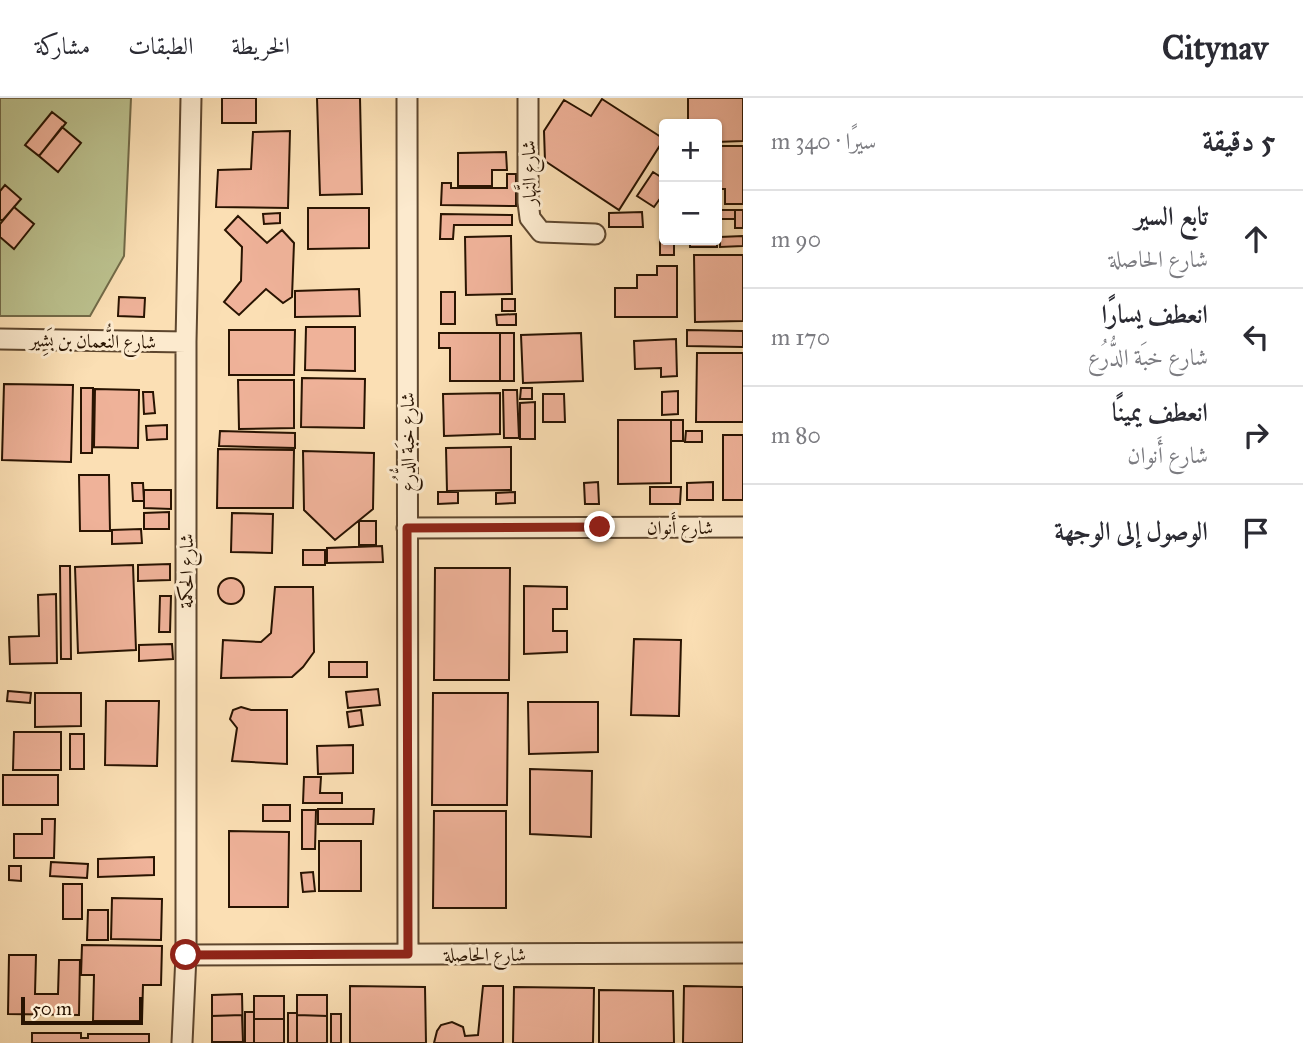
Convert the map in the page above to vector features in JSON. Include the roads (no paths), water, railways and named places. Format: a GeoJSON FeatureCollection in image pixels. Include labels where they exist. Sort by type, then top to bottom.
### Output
{"type":"FeatureCollection","features":[{"type":"Feature","properties":{"kind":"street","name":"شارع الحكمة"},"geometry":{"type":"LineString","coordinates":[[183,1043],[186,955],[186,342],[191,98]]}},
{"type":"Feature","properties":{"kind":"street","name":"شارع خبَة الدُّرُع"},"geometry":{"type":"LineString","coordinates":[[407,98],[408,954]]}},
{"type":"Feature","properties":{"kind":"street","name":"شارع النَّهار"},"geometry":{"type":"LineString","coordinates":[[528,98],[530,218],[541,232],[595,234]]}},
{"type":"Feature","properties":{"kind":"street","name":"شارع النُّعمان بن بَشِير"},"geometry":{"type":"LineString","coordinates":[[0,339],[186,342]]}},
{"type":"Feature","properties":{"kind":"street","name":"شارع أَنوان"},"geometry":{"type":"LineString","coordinates":[[407,528],[743,527]]}},
{"type":"Feature","properties":{"kind":"street","name":"شارع الحاصلة"},"geometry":{"type":"LineString","coordinates":[[186,955],[743,953]]}}]}
